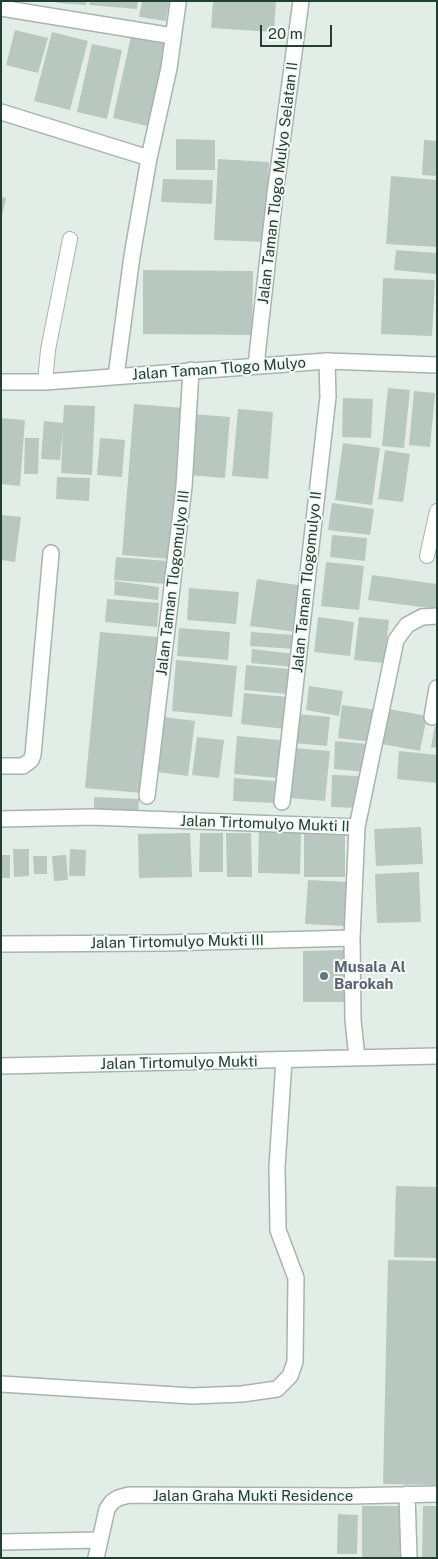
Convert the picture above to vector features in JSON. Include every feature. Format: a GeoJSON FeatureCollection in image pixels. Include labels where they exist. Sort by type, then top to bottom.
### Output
{"type":"FeatureCollection","features":[{"type":"Feature","properties":{"kind":"street","name":"Jalan Taman Tlogo Mulyo Selatan II"},"geometry":{"type":"LineString","coordinates":[[256,366],[275,194],[300,1]]}},
{"type":"Feature","properties":{"kind":"street"},"geometry":{"type":"LineString","coordinates":[[116,376],[132,256],[149,158],[169,68],[178,3]]}},
{"type":"Feature","properties":{"kind":"street"},"geometry":{"type":"LineString","coordinates":[[1,8],[173,36]]}},
{"type":"Feature","properties":{"kind":"street"},"geometry":{"type":"LineString","coordinates":[[1,112],[149,158]]}},
{"type":"Feature","properties":{"kind":"street","name":"Jalan Taman Tlogo Mulyo"},"geometry":{"type":"LineString","coordinates":[[1,382],[44,382],[328,361],[437,365]]}},
{"type":"Feature","properties":{"kind":"street","name":"Jalan Taman Tlogomulyo II"},"geometry":{"type":"LineString","coordinates":[[282,802],[328,397],[328,361]]}},
{"type":"Feature","properties":{"kind":"street","name":"Jalan Taman Tlogomulyo III"},"geometry":{"type":"LineString","coordinates":[[147,796],[184,487],[191,370]]}},
{"type":"Feature","properties":{"kind":"street"},"geometry":{"type":"LineString","coordinates":[[1,766],[23,766],[31,760],[33,755],[50,553]]}},
{"type":"Feature","properties":{"kind":"street"},"geometry":{"type":"LineString","coordinates":[[357,827],[396,640],[407,625],[422,617],[437,616]]}},
{"type":"Feature","properties":{"kind":"street"},"geometry":{"type":"LineString","coordinates":[[432,717],[437,688]]}},
{"type":"Feature","properties":{"kind":"street","name":"Jalan Tirtomulyo Mukti II"},"geometry":{"type":"LineString","coordinates":[[1,819],[92,817],[357,827],[352,938],[353,1020],[357,1058]]}},
{"type":"Feature","properties":{"kind":"street","name":"Jalan Tirtomulyo Mukti III"},"geometry":{"type":"LineString","coordinates":[[1,944],[165,944],[352,938]]}},
{"type":"Feature","properties":{"kind":"street","name":"Jalan Tirtomulyo Mukti"},"geometry":{"type":"LineString","coordinates":[[1,1066],[437,1056]]}},
{"type":"Feature","properties":{"kind":"street"},"geometry":{"type":"LineString","coordinates":[[1,1384],[192,1396],[242,1394],[277,1389],[290,1376],[296,1354],[296,1278],[278,1230],[277,1167],[284,1060]]}},
{"type":"Feature","properties":{"kind":"street"},"geometry":{"type":"LineString","coordinates":[[407,1494],[409,1558]]}},
{"type":"Feature","properties":{"kind":"street","name":"Jalan Graha Mukti Residence"},"geometry":{"type":"LineString","coordinates":[[96,1558],[107,1509],[118,1498],[129,1495],[350,1496],[437,1494]]}},
{"type":"Feature","properties":{"kind":"street"},"geometry":{"type":"LineString","coordinates":[[1,1542],[100,1540]]}},
{"type":"Feature","properties":{"kind":"lane"},"geometry":{"type":"LineString","coordinates":[[44,382],[48,350],[70,239]]}},
{"type":"Feature","properties":{"kind":"lane"},"geometry":{"type":"LineString","coordinates":[[427,556],[437,511]]}},
{"type":"Feature","properties":{"kind":"building"},"geometry":{"type":"Polygon","coordinates":[[[57,1],[87,1],[86,5],[57,3],[57,1]]]}},
{"type":"Feature","properties":{"kind":"building"},"geometry":{"type":"Polygon","coordinates":[[[90,1],[138,1],[137,9],[89,5],[90,1]]]}},
{"type":"Feature","properties":{"kind":"building"},"geometry":{"type":"Polygon","coordinates":[[[142,1],[169,1],[166,21],[139,17],[142,1]]]}},
{"type":"Feature","properties":{"kind":"building"},"geometry":{"type":"Polygon","coordinates":[[[213,1],[276,1],[274,32],[211,28],[213,1]]]}},
{"type":"Feature","properties":{"kind":"building"},"geometry":{"type":"Polygon","coordinates":[[[15,30],[48,38],[38,73],[6,65],[15,30]]]}},
{"type":"Feature","properties":{"kind":"building"},"geometry":{"type":"Polygon","coordinates":[[[52,32],[88,41],[70,110],[34,101],[52,32]]]}},
{"type":"Feature","properties":{"kind":"building"},"geometry":{"type":"Polygon","coordinates":[[[131,36],[170,44],[151,127],[113,118],[131,36]]]}},
{"type":"Feature","properties":{"kind":"building"},"geometry":{"type":"Polygon","coordinates":[[[92,44],[122,50],[107,119],[77,112],[92,44]]]}},
{"type":"Feature","properties":{"kind":"building"},"geometry":{"type":"Polygon","coordinates":[[[176,139],[215,140],[215,170],[176,170],[176,139]]]}},
{"type":"Feature","properties":{"kind":"building"},"geometry":{"type":"Polygon","coordinates":[[[424,140],[437,141],[437,176],[422,175],[424,140]]]}},
{"type":"Feature","properties":{"kind":"building"},"geometry":{"type":"Polygon","coordinates":[[[218,159],[269,162],[265,242],[214,240],[218,159]]]}},
{"type":"Feature","properties":{"kind":"building"},"geometry":{"type":"Polygon","coordinates":[[[391,176],[437,180],[437,247],[386,244],[391,176]]]}},
{"type":"Feature","properties":{"kind":"building"},"geometry":{"type":"Polygon","coordinates":[[[163,179],[213,180],[212,204],[161,202],[163,179]]]}},
{"type":"Feature","properties":{"kind":"building"},"geometry":{"type":"Polygon","coordinates":[[[1,197],[6,198],[2,216],[1,216],[1,197]]]}},
{"type":"Feature","properties":{"kind":"building"},"geometry":{"type":"Polygon","coordinates":[[[396,250],[437,253],[437,274],[394,270],[396,250]]]}},
{"type":"Feature","properties":{"kind":"building"},"geometry":{"type":"Polygon","coordinates":[[[143,270],[253,271],[252,335],[143,334],[143,270]]]}},
{"type":"Feature","properties":{"kind":"building"},"geometry":{"type":"Polygon","coordinates":[[[383,278],[435,280],[432,336],[381,334],[383,278]]]}},
{"type":"Feature","properties":{"kind":"building"},"geometry":{"type":"Polygon","coordinates":[[[388,388],[410,390],[404,448],[382,446],[388,388]]]}},
{"type":"Feature","properties":{"kind":"building"},"geometry":{"type":"Polygon","coordinates":[[[414,391],[435,393],[430,447],[409,445],[414,391]]]}},
{"type":"Feature","properties":{"kind":"building"},"geometry":{"type":"Polygon","coordinates":[[[343,398],[373,399],[371,438],[342,437],[343,398]]]}},
{"type":"Feature","properties":{"kind":"building"},"geometry":{"type":"Polygon","coordinates":[[[134,404],[184,408],[171,559],[122,555],[134,404]]]}},
{"type":"Feature","properties":{"kind":"building"},"geometry":{"type":"Polygon","coordinates":[[[64,405],[95,406],[92,475],[61,473],[63,428],[60,460],[41,459],[44,421],[63,423],[64,405]]]}},
{"type":"Feature","properties":{"kind":"building"},"geometry":{"type":"Polygon","coordinates":[[[238,409],[273,412],[268,479],[232,476],[238,409]]]}},
{"type":"Feature","properties":{"kind":"building"},"geometry":{"type":"Polygon","coordinates":[[[193,414],[230,417],[225,478],[188,475],[193,414]]]}},
{"type":"Feature","properties":{"kind":"building"},"geometry":{"type":"Polygon","coordinates":[[[1,418],[25,420],[20,486],[1,484],[1,418]]]}},
{"type":"Feature","properties":{"kind":"building"},"geometry":{"type":"Polygon","coordinates":[[[25,438],[39,438],[38,474],[24,474],[25,438]]]}},
{"type":"Feature","properties":{"kind":"building"},"geometry":{"type":"Polygon","coordinates":[[[100,438],[125,440],[122,477],[97,475],[100,438]]]}},
{"type":"Feature","properties":{"kind":"building"},"geometry":{"type":"Polygon","coordinates":[[[343,443],[380,448],[372,505],[335,500],[343,443]]]}},
{"type":"Feature","properties":{"kind":"building"},"geometry":{"type":"Polygon","coordinates":[[[385,450],[410,454],[403,502],[378,499],[385,450]]]}},
{"type":"Feature","properties":{"kind":"building"},"geometry":{"type":"Polygon","coordinates":[[[57,477],[90,478],[89,501],[56,499],[57,477]]]}},
{"type":"Feature","properties":{"kind":"building"},"geometry":{"type":"Polygon","coordinates":[[[332,503],[374,509],[370,535],[328,530],[332,503]]]}},
{"type":"Feature","properties":{"kind":"building"},"geometry":{"type":"Polygon","coordinates":[[[1,515],[21,517],[15,562],[1,560],[1,515]]]}},
{"type":"Feature","properties":{"kind":"building"},"geometry":{"type":"Polygon","coordinates":[[[332,535],[367,538],[365,561],[330,557],[332,535]]]}},
{"type":"Feature","properties":{"kind":"building"},"geometry":{"type":"Polygon","coordinates":[[[116,557],[167,561],[165,584],[114,580],[116,557]]]}},
{"type":"Feature","properties":{"kind":"building"},"geometry":{"type":"Polygon","coordinates":[[[326,562],[364,566],[359,610],[321,606],[326,562]]]}},
{"type":"Feature","properties":{"kind":"building"},"geometry":{"type":"Polygon","coordinates":[[[372,575],[437,584],[437,609],[368,600],[372,575]]]}},
{"type":"Feature","properties":{"kind":"building"},"geometry":{"type":"Polygon","coordinates":[[[257,579],[304,586],[297,632],[250,626],[257,579]]]}},
{"type":"Feature","properties":{"kind":"building"},"geometry":{"type":"Polygon","coordinates":[[[115,581],[159,587],[158,600],[114,595],[115,581]]]}},
{"type":"Feature","properties":{"kind":"building"},"geometry":{"type":"Polygon","coordinates":[[[189,588],[239,592],[236,624],[187,620],[189,588]]]}},
{"type":"Feature","properties":{"kind":"building"},"geometry":{"type":"Polygon","coordinates":[[[107,599],[159,603],[157,627],[105,622],[107,599]]]}},
{"type":"Feature","properties":{"kind":"building"},"geometry":{"type":"Polygon","coordinates":[[[318,617],[354,622],[350,656],[314,652],[318,617]]]}},
{"type":"Feature","properties":{"kind":"building"},"geometry":{"type":"Polygon","coordinates":[[[359,617],[389,620],[384,663],[354,660],[359,617]]]}},
{"type":"Feature","properties":{"kind":"building"},"geometry":{"type":"Polygon","coordinates":[[[179,628],[230,632],[228,660],[177,656],[179,628]]]}},
{"type":"Feature","properties":{"kind":"building"},"geometry":{"type":"Polygon","coordinates":[[[100,632],[158,637],[142,793],[85,788],[100,632]]]}},
{"type":"Feature","properties":{"kind":"building"},"geometry":{"type":"Polygon","coordinates":[[[251,632],[295,635],[294,649],[250,646],[251,632]]]}},
{"type":"Feature","properties":{"kind":"building"},"geometry":{"type":"Polygon","coordinates":[[[252,649],[295,654],[294,667],[251,663],[252,649]]]}},
{"type":"Feature","properties":{"kind":"building"},"geometry":{"type":"Polygon","coordinates":[[[176,660],[237,666],[232,717],[172,711],[176,660]]]}},
{"type":"Feature","properties":{"kind":"building"},"geometry":{"type":"Polygon","coordinates":[[[246,665],[289,669],[287,694],[244,690],[246,665]]]}},
{"type":"Feature","properties":{"kind":"building"},"geometry":{"type":"Polygon","coordinates":[[[309,686],[343,691],[339,716],[306,710],[309,686]]]}},
{"type":"Feature","properties":{"kind":"building"},"geometry":{"type":"Polygon","coordinates":[[[244,693],[288,697],[285,729],[241,724],[244,693]]]}},
{"type":"Feature","properties":{"kind":"building"},"geometry":{"type":"Polygon","coordinates":[[[342,705],[377,710],[372,742],[338,738],[342,705]]]}},
{"type":"Feature","properties":{"kind":"building"},"geometry":{"type":"Polygon","coordinates":[[[389,709],[427,716],[420,751],[382,744],[389,709]]]}},
{"type":"Feature","properties":{"kind":"building"},"geometry":{"type":"Polygon","coordinates":[[[298,714],[330,717],[327,746],[294,743],[298,714]]]}},
{"type":"Feature","properties":{"kind":"building"},"geometry":{"type":"Polygon","coordinates":[[[164,717],[195,721],[188,776],[157,772],[164,717]]]}},
{"type":"Feature","properties":{"kind":"building"},"geometry":{"type":"Polygon","coordinates":[[[435,726],[437,726],[437,748],[431,747],[435,726]]]}},
{"type":"Feature","properties":{"kind":"building"},"geometry":{"type":"Polygon","coordinates":[[[237,736],[280,740],[277,778],[234,774],[237,736]]]}},
{"type":"Feature","properties":{"kind":"building"},"geometry":{"type":"Polygon","coordinates":[[[197,737],[224,740],[219,778],[192,775],[197,737]]]}},
{"type":"Feature","properties":{"kind":"building"},"geometry":{"type":"Polygon","coordinates":[[[335,741],[368,744],[366,772],[334,769],[335,741]]]}},
{"type":"Feature","properties":{"kind":"building"},"geometry":{"type":"Polygon","coordinates":[[[295,748],[330,751],[325,801],[290,798],[295,748]]]}},
{"type":"Feature","properties":{"kind":"building"},"geometry":{"type":"Polygon","coordinates":[[[399,751],[437,755],[437,783],[397,779],[399,751]]]}},
{"type":"Feature","properties":{"kind":"building"},"geometry":{"type":"Polygon","coordinates":[[[332,775],[362,776],[360,808],[331,807],[332,775]]]}},
{"type":"Feature","properties":{"kind":"building"},"geometry":{"type":"Polygon","coordinates":[[[234,778],[277,781],[275,803],[233,801],[234,778]]]}},
{"type":"Feature","properties":{"kind":"building"},"geometry":{"type":"Polygon","coordinates":[[[94,797],[139,799],[138,815],[94,813],[94,797]]]}},
{"type":"Feature","properties":{"kind":"building"},"geometry":{"type":"Polygon","coordinates":[[[421,827],[423,864],[376,866],[374,829],[421,827]]]}},
{"type":"Feature","properties":{"kind":"building"},"geometry":{"type":"Polygon","coordinates":[[[259,831],[301,833],[300,874],[258,873],[259,831]]]}},
{"type":"Feature","properties":{"kind":"building"},"geometry":{"type":"Polygon","coordinates":[[[190,833],[192,877],[139,878],[138,834],[190,833]]]}},
{"type":"Feature","properties":{"kind":"building"},"geometry":{"type":"Polygon","coordinates":[[[200,833],[223,833],[223,872],[199,872],[200,833]]]}},
{"type":"Feature","properties":{"kind":"building"},"geometry":{"type":"Polygon","coordinates":[[[226,833],[251,833],[252,877],[227,877],[226,833]]]}},
{"type":"Feature","properties":{"kind":"building"},"geometry":{"type":"Polygon","coordinates":[[[304,834],[345,835],[345,877],[304,877],[304,834]]]}},
{"type":"Feature","properties":{"kind":"building"},"geometry":{"type":"Polygon","coordinates":[[[13,849],[29,849],[29,876],[14,877],[13,849]]]}},
{"type":"Feature","properties":{"kind":"building"},"geometry":{"type":"Polygon","coordinates":[[[70,849],[86,850],[85,876],[69,876],[70,849]]]}},
{"type":"Feature","properties":{"kind":"building"},"geometry":{"type":"Polygon","coordinates":[[[1,855],[10,855],[10,878],[1,878],[1,855]]]}},
{"type":"Feature","properties":{"kind":"building"},"geometry":{"type":"Polygon","coordinates":[[[66,855],[68,880],[54,881],[52,856],[66,855]]]}},
{"type":"Feature","properties":{"kind":"building"},"geometry":{"type":"Polygon","coordinates":[[[33,856],[47,856],[47,874],[34,874],[33,856]]]}},
{"type":"Feature","properties":{"kind":"building"},"geometry":{"type":"Polygon","coordinates":[[[419,872],[421,922],[377,923],[375,874],[419,872]]]}},
{"type":"Feature","properties":{"kind":"building"},"geometry":{"type":"Polygon","coordinates":[[[308,880],[347,882],[345,926],[305,924],[308,880]]]}},
{"type":"Feature","properties":{"kind":"building","name":"Musala Al Barokah"},"geometry":{"type":"Polygon","coordinates":[[[344,950],[344,1002],[303,1002],[303,951],[344,950]]]}},
{"type":"Feature","properties":{"kind":"building"},"geometry":{"type":"Polygon","coordinates":[[[396,1186],[437,1187],[437,1258],[394,1257],[396,1186]]]}},
{"type":"Feature","properties":{"kind":"building"},"geometry":{"type":"Polygon","coordinates":[[[388,1260],[437,1261],[437,1485],[383,1484],[388,1260]]]}},
{"type":"Feature","properties":{"kind":"building"},"geometry":{"type":"Polygon","coordinates":[[[362,1506],[404,1506],[403,1558],[362,1558],[362,1506]]]}},
{"type":"Feature","properties":{"kind":"building"},"geometry":{"type":"Polygon","coordinates":[[[423,1506],[437,1506],[437,1558],[422,1558],[423,1506]]]}},
{"type":"Feature","properties":{"kind":"building"},"geometry":{"type":"Polygon","coordinates":[[[338,1514],[358,1515],[357,1554],[337,1554],[338,1514]]]}},
{"type":"Feature","properties":{"kind":"place","name":"Musala Al Barokah"},"geometry":{"type":"Point","coordinates":[324,976]}}]}
